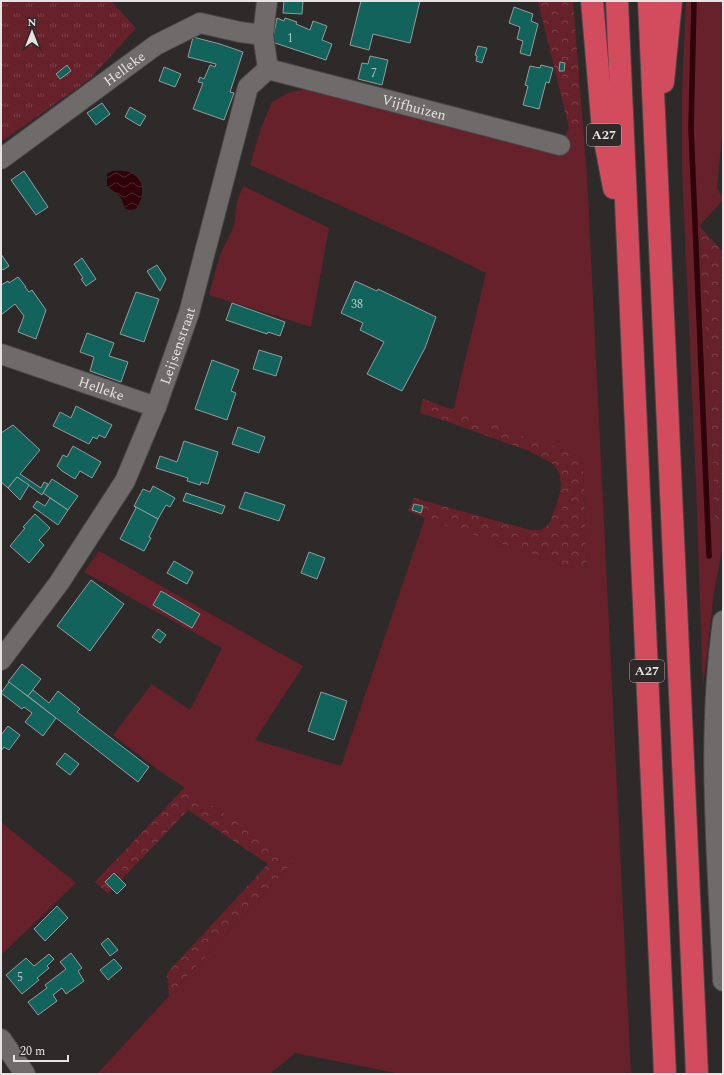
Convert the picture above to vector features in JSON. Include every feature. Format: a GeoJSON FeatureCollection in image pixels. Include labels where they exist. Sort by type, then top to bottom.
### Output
{"type":"FeatureCollection","features":[{"type":"Feature","properties":{"kind":"highway","name":"A27"},"geometry":{"type":"LineString","coordinates":[[592,1],[603,130],[629,268]]}},
{"type":"Feature","properties":{"kind":"highway","name":"A27"},"geometry":{"type":"LineString","coordinates":[[617,1],[665,1074]]}},
{"type":"Feature","properties":{"kind":"highway","name":"A27"},"geometry":{"type":"LineString","coordinates":[[649,1],[697,1074]]}},
{"type":"Feature","properties":{"kind":"highway","name":"A27"},"geometry":{"type":"LineString","coordinates":[[656,149],[670,25],[671,1]]}},
{"type":"Feature","properties":{"kind":"street"},"geometry":{"type":"LineString","coordinates":[[267,1],[263,35],[268,69]]}},
{"type":"Feature","properties":{"kind":"street","name":"Helleke"},"geometry":{"type":"LineString","coordinates":[[1,160],[156,44],[200,23],[240,32],[263,35]]}},
{"type":"Feature","properties":{"kind":"street","name":"Vijfhuizen"},"geometry":{"type":"LineString","coordinates":[[268,69],[560,145]]}},
{"type":"Feature","properties":{"kind":"street","name":"Leijsenstraat"},"geometry":{"type":"LineString","coordinates":[[1,660],[59,583],[125,481],[156,407],[189,313],[248,87],[268,69]]}},
{"type":"Feature","properties":{"kind":"street","name":"Helleke"},"geometry":{"type":"LineString","coordinates":[[1,354],[156,407]]}},
{"type":"Feature","properties":{"kind":"street"},"geometry":{"type":"LineString","coordinates":[[723,622],[714,729],[715,805],[723,981]]}},
{"type":"Feature","properties":{"kind":"street"},"geometry":{"type":"LineString","coordinates":[[1,1039],[25,1074]]}},
{"type":"Feature","properties":{"kind":"green space"},"geometry":{"type":"Polygon","coordinates":[[[1,1],[111,1],[136,28],[90,79],[1,142],[1,1]]]}},
{"type":"Feature","properties":{"kind":"green space"},"geometry":{"type":"Polygon","coordinates":[[[538,1],[573,1],[583,126],[569,128],[538,1]]]}},
{"type":"Feature","properties":{"kind":"green space"},"geometry":{"type":"Polygon","coordinates":[[[686,1],[723,1],[723,124],[717,187],[723,200],[699,226],[709,375],[715,520],[723,526],[723,545],[714,592],[703,688],[696,484],[682,169],[682,93],[686,1]]]}},
{"type":"Feature","properties":{"kind":"green space"},"geometry":{"type":"Polygon","coordinates":[[[312,90],[563,155],[564,136],[569,128],[583,126],[587,177],[631,1074],[401,1074],[295,1053],[270,1074],[97,1074],[294,861],[157,769],[113,735],[152,684],[190,710],[222,648],[84,572],[99,551],[303,666],[255,740],[341,766],[425,518],[587,572],[583,464],[509,431],[453,411],[486,273],[439,250],[250,165],[261,128],[272,102],[290,92],[312,90]]]}},
{"type":"Feature","properties":{"kind":"green space"},"geometry":{"type":"Polygon","coordinates":[[[243,186],[329,228],[311,327],[209,295],[220,255],[234,226],[237,202],[243,186]]]}},
{"type":"Feature","properties":{"kind":"green space"},"geometry":{"type":"Polygon","coordinates":[[[699,226],[723,252],[723,526],[715,520],[709,375],[699,226]]]}},
{"type":"Feature","properties":{"kind":"green space"},"geometry":{"type":"Polygon","coordinates":[[[423,399],[565,451],[583,464],[587,572],[441,524],[408,511],[414,498],[530,530],[541,530],[549,524],[558,501],[561,486],[560,474],[553,464],[529,451],[420,413],[423,399]]]}},
{"type":"Feature","properties":{"kind":"green space"},"geometry":{"type":"Polygon","coordinates":[[[185,787],[294,861],[169,996],[167,973],[268,864],[188,810],[108,894],[95,882],[185,787]]]}},
{"type":"Feature","properties":{"kind":"green space"},"geometry":{"type":"Polygon","coordinates":[[[1,822],[76,883],[1,955],[1,822]]]}},
{"type":"Feature","properties":{"kind":"water"},"geometry":{"type":"Polygon","coordinates":[[[112,171],[129,172],[136,176],[139,180],[142,195],[136,209],[129,210],[124,208],[121,197],[107,186],[107,174],[112,171]]]}},
{"type":"Feature","properties":{"kind":"building"},"geometry":{"type":"Polygon","coordinates":[[[284,1],[303,1],[302,14],[283,13],[284,1]]]}},
{"type":"Feature","properties":{"kind":"building"},"geometry":{"type":"Polygon","coordinates":[[[361,1],[420,1],[410,43],[373,34],[369,50],[350,45],[361,1]]]}},
{"type":"Feature","properties":{"kind":"building"},"geometry":{"type":"Polygon","coordinates":[[[514,7],[533,14],[531,21],[538,24],[530,56],[520,53],[523,41],[517,39],[520,27],[509,23],[514,7]]]}},
{"type":"Feature","properties":{"kind":"building"},"geometry":{"type":"Polygon","coordinates":[[[277,18],[284,21],[285,18],[297,22],[296,24],[310,30],[313,21],[327,26],[322,40],[332,44],[326,60],[272,42],[277,18]]]}},
{"type":"Feature","properties":{"kind":"building"},"geometry":{"type":"Polygon","coordinates":[[[193,37],[243,52],[230,92],[234,93],[224,120],[193,109],[203,83],[198,82],[200,77],[204,79],[210,65],[215,67],[216,64],[188,57],[193,37]]]}},
{"type":"Feature","properties":{"kind":"building"},"geometry":{"type":"Polygon","coordinates":[[[478,46],[487,48],[482,63],[476,61],[477,56],[475,55],[478,46]]]}},
{"type":"Feature","properties":{"kind":"building"},"geometry":{"type":"Polygon","coordinates":[[[370,56],[388,60],[382,85],[358,79],[362,63],[368,64],[370,56]]]}},
{"type":"Feature","properties":{"kind":"building"},"geometry":{"type":"Polygon","coordinates":[[[560,62],[565,63],[564,71],[559,71],[560,62]]]}},
{"type":"Feature","properties":{"kind":"building"},"geometry":{"type":"Polygon","coordinates":[[[67,65],[71,71],[60,79],[56,74],[67,65]]]}},
{"type":"Feature","properties":{"kind":"building"},"geometry":{"type":"Polygon","coordinates":[[[541,65],[553,68],[549,83],[546,82],[539,109],[523,105],[528,86],[525,85],[530,66],[540,68],[541,65]]]}},
{"type":"Feature","properties":{"kind":"building"},"geometry":{"type":"Polygon","coordinates":[[[164,67],[181,74],[175,87],[159,81],[164,67]]]}},
{"type":"Feature","properties":{"kind":"building"},"geometry":{"type":"Polygon","coordinates":[[[102,103],[110,114],[96,125],[87,113],[102,103]]]}},
{"type":"Feature","properties":{"kind":"building"},"geometry":{"type":"Polygon","coordinates":[[[130,107],[146,116],[140,126],[125,117],[130,107]]]}},
{"type":"Feature","properties":{"kind":"building"},"geometry":{"type":"Polygon","coordinates":[[[24,171],[48,207],[36,215],[11,180],[24,171]]]}},
{"type":"Feature","properties":{"kind":"building"},"geometry":{"type":"Polygon","coordinates":[[[1,254],[9,266],[3,270],[1,268],[1,254]]]}},
{"type":"Feature","properties":{"kind":"building"},"geometry":{"type":"Polygon","coordinates":[[[82,258],[96,279],[86,286],[74,264],[82,258]]]}},
{"type":"Feature","properties":{"kind":"building"},"geometry":{"type":"Polygon","coordinates":[[[157,265],[166,279],[160,291],[147,271],[157,265]]]}},
{"type":"Feature","properties":{"kind":"building"},"geometry":{"type":"Polygon","coordinates":[[[18,277],[29,292],[32,290],[46,310],[36,339],[18,332],[24,316],[15,304],[1,315],[1,285],[8,281],[9,283],[18,277]]]}},
{"type":"Feature","properties":{"kind":"building"},"geometry":{"type":"Polygon","coordinates":[[[355,281],[377,291],[378,289],[436,317],[425,348],[402,391],[367,374],[384,342],[360,330],[363,323],[341,313],[355,281]]]}},
{"type":"Feature","properties":{"kind":"building"},"geometry":{"type":"Polygon","coordinates":[[[136,292],[159,299],[144,342],[120,334],[136,292]]]}},
{"type":"Feature","properties":{"kind":"building"},"geometry":{"type":"Polygon","coordinates":[[[232,303],[285,322],[280,336],[268,332],[267,334],[226,320],[232,303]]]}},
{"type":"Feature","properties":{"kind":"building"},"geometry":{"type":"Polygon","coordinates":[[[87,333],[114,343],[109,356],[128,362],[121,382],[90,371],[94,357],[80,352],[87,333]]]}},
{"type":"Feature","properties":{"kind":"building"},"geometry":{"type":"Polygon","coordinates":[[[259,350],[282,357],[276,376],[253,369],[259,350]]]}},
{"type":"Feature","properties":{"kind":"building"},"geometry":{"type":"Polygon","coordinates":[[[212,360],[239,370],[231,391],[236,393],[227,420],[195,409],[212,360]]]}},
{"type":"Feature","properties":{"kind":"building"},"geometry":{"type":"Polygon","coordinates":[[[76,406],[112,425],[105,438],[99,435],[97,439],[93,437],[89,444],[53,426],[60,412],[71,418],[76,406]]]}},
{"type":"Feature","properties":{"kind":"building"},"geometry":{"type":"Polygon","coordinates":[[[13,425],[40,450],[20,474],[41,488],[44,482],[48,484],[42,495],[17,477],[8,488],[1,482],[1,433],[13,425]]]}},
{"type":"Feature","properties":{"kind":"building"},"geometry":{"type":"Polygon","coordinates":[[[238,427],[265,437],[259,453],[232,444],[238,427]]]}},
{"type":"Feature","properties":{"kind":"building"},"geometry":{"type":"Polygon","coordinates":[[[184,441],[218,452],[208,484],[201,482],[200,485],[187,481],[188,478],[156,468],[160,456],[177,462],[184,441]]]}},
{"type":"Feature","properties":{"kind":"building"},"geometry":{"type":"Polygon","coordinates":[[[73,446],[101,462],[92,478],[80,471],[75,479],[57,466],[63,455],[67,457],[73,446]]]}},
{"type":"Feature","properties":{"kind":"building"},"geometry":{"type":"Polygon","coordinates":[[[17,477],[29,485],[20,500],[8,488],[17,477]]]}},
{"type":"Feature","properties":{"kind":"building"},"geometry":{"type":"Polygon","coordinates":[[[52,479],[78,496],[68,510],[43,493],[52,479]]]}},
{"type":"Feature","properties":{"kind":"building"},"geometry":{"type":"Polygon","coordinates":[[[153,486],[175,498],[170,507],[166,505],[158,519],[134,506],[143,489],[150,492],[153,486]]]}},
{"type":"Feature","properties":{"kind":"building"},"geometry":{"type":"Polygon","coordinates":[[[245,492],[285,505],[279,521],[239,508],[245,492]]]}},
{"type":"Feature","properties":{"kind":"building"},"geometry":{"type":"Polygon","coordinates":[[[186,493],[225,506],[222,514],[183,501],[186,493]]]}},
{"type":"Feature","properties":{"kind":"building"},"geometry":{"type":"Polygon","coordinates":[[[50,498],[68,510],[58,525],[33,507],[37,501],[45,506],[50,498]]]}},
{"type":"Feature","properties":{"kind":"building"},"geometry":{"type":"Polygon","coordinates":[[[414,504],[423,506],[421,513],[412,510],[414,504]]]}},
{"type":"Feature","properties":{"kind":"building"},"geometry":{"type":"Polygon","coordinates":[[[134,506],[158,519],[149,537],[151,538],[144,551],[120,539],[136,508],[134,506]]]}},
{"type":"Feature","properties":{"kind":"building"},"geometry":{"type":"Polygon","coordinates":[[[35,514],[50,528],[39,540],[44,545],[29,563],[10,546],[25,528],[23,527],[35,514]]]}},
{"type":"Feature","properties":{"kind":"building"},"geometry":{"type":"Polygon","coordinates":[[[309,552],[325,558],[317,579],[301,573],[309,552]]]}},
{"type":"Feature","properties":{"kind":"building"},"geometry":{"type":"Polygon","coordinates":[[[174,561],[193,572],[187,584],[167,573],[174,561]]]}},
{"type":"Feature","properties":{"kind":"building"},"geometry":{"type":"Polygon","coordinates":[[[91,580],[124,604],[90,651],[57,626],[91,580]]]}},
{"type":"Feature","properties":{"kind":"building"},"geometry":{"type":"Polygon","coordinates":[[[161,591],[200,614],[192,628],[153,605],[161,591]]]}},
{"type":"Feature","properties":{"kind":"building"},"geometry":{"type":"Polygon","coordinates":[[[158,629],[166,635],[160,643],[152,637],[158,629]]]}},
{"type":"Feature","properties":{"kind":"building"},"geometry":{"type":"Polygon","coordinates":[[[22,664],[41,679],[28,696],[8,682],[22,664]]]}},
{"type":"Feature","properties":{"kind":"building"},"geometry":{"type":"Polygon","coordinates":[[[9,682],[56,718],[43,736],[25,722],[32,713],[24,707],[22,709],[1,693],[9,682]]]}},
{"type":"Feature","properties":{"kind":"building"},"geometry":{"type":"Polygon","coordinates":[[[33,690],[49,703],[58,691],[80,709],[77,712],[149,767],[138,782],[28,696],[33,690]]]}},
{"type":"Feature","properties":{"kind":"building"},"geometry":{"type":"Polygon","coordinates":[[[321,692],[347,701],[334,740],[308,731],[321,692]]]}},
{"type":"Feature","properties":{"kind":"building"},"geometry":{"type":"Polygon","coordinates":[[[8,726],[20,735],[9,750],[4,747],[1,751],[1,735],[8,726]]]}},
{"type":"Feature","properties":{"kind":"building"},"geometry":{"type":"Polygon","coordinates":[[[65,753],[79,764],[70,775],[56,764],[65,753]]]}},
{"type":"Feature","properties":{"kind":"building"},"geometry":{"type":"Polygon","coordinates":[[[114,873],[126,885],[117,894],[105,882],[114,873]]]}},
{"type":"Feature","properties":{"kind":"building"},"geometry":{"type":"Polygon","coordinates":[[[57,906],[68,918],[45,941],[34,929],[57,906]]]}},
{"type":"Feature","properties":{"kind":"building"},"geometry":{"type":"Polygon","coordinates":[[[108,938],[118,950],[110,956],[101,944],[108,938]]]}},
{"type":"Feature","properties":{"kind":"building"},"geometry":{"type":"Polygon","coordinates":[[[71,953],[82,968],[78,971],[84,981],[66,994],[62,988],[53,995],[57,1001],[38,1015],[28,1002],[47,988],[45,985],[66,969],[60,962],[71,953]]]}},
{"type":"Feature","properties":{"kind":"building"},"geometry":{"type":"Polygon","coordinates":[[[49,954],[54,959],[47,966],[49,968],[37,978],[39,980],[22,994],[6,975],[26,958],[34,966],[49,954]]]}},
{"type":"Feature","properties":{"kind":"building"},"geometry":{"type":"Polygon","coordinates":[[[114,959],[122,968],[108,980],[100,970],[114,959]]]}},
{"type":"Feature","properties":{"kind":"waterway"},"geometry":{"type":"LineString","coordinates":[[694,1],[691,128],[709,556]]}}]}
